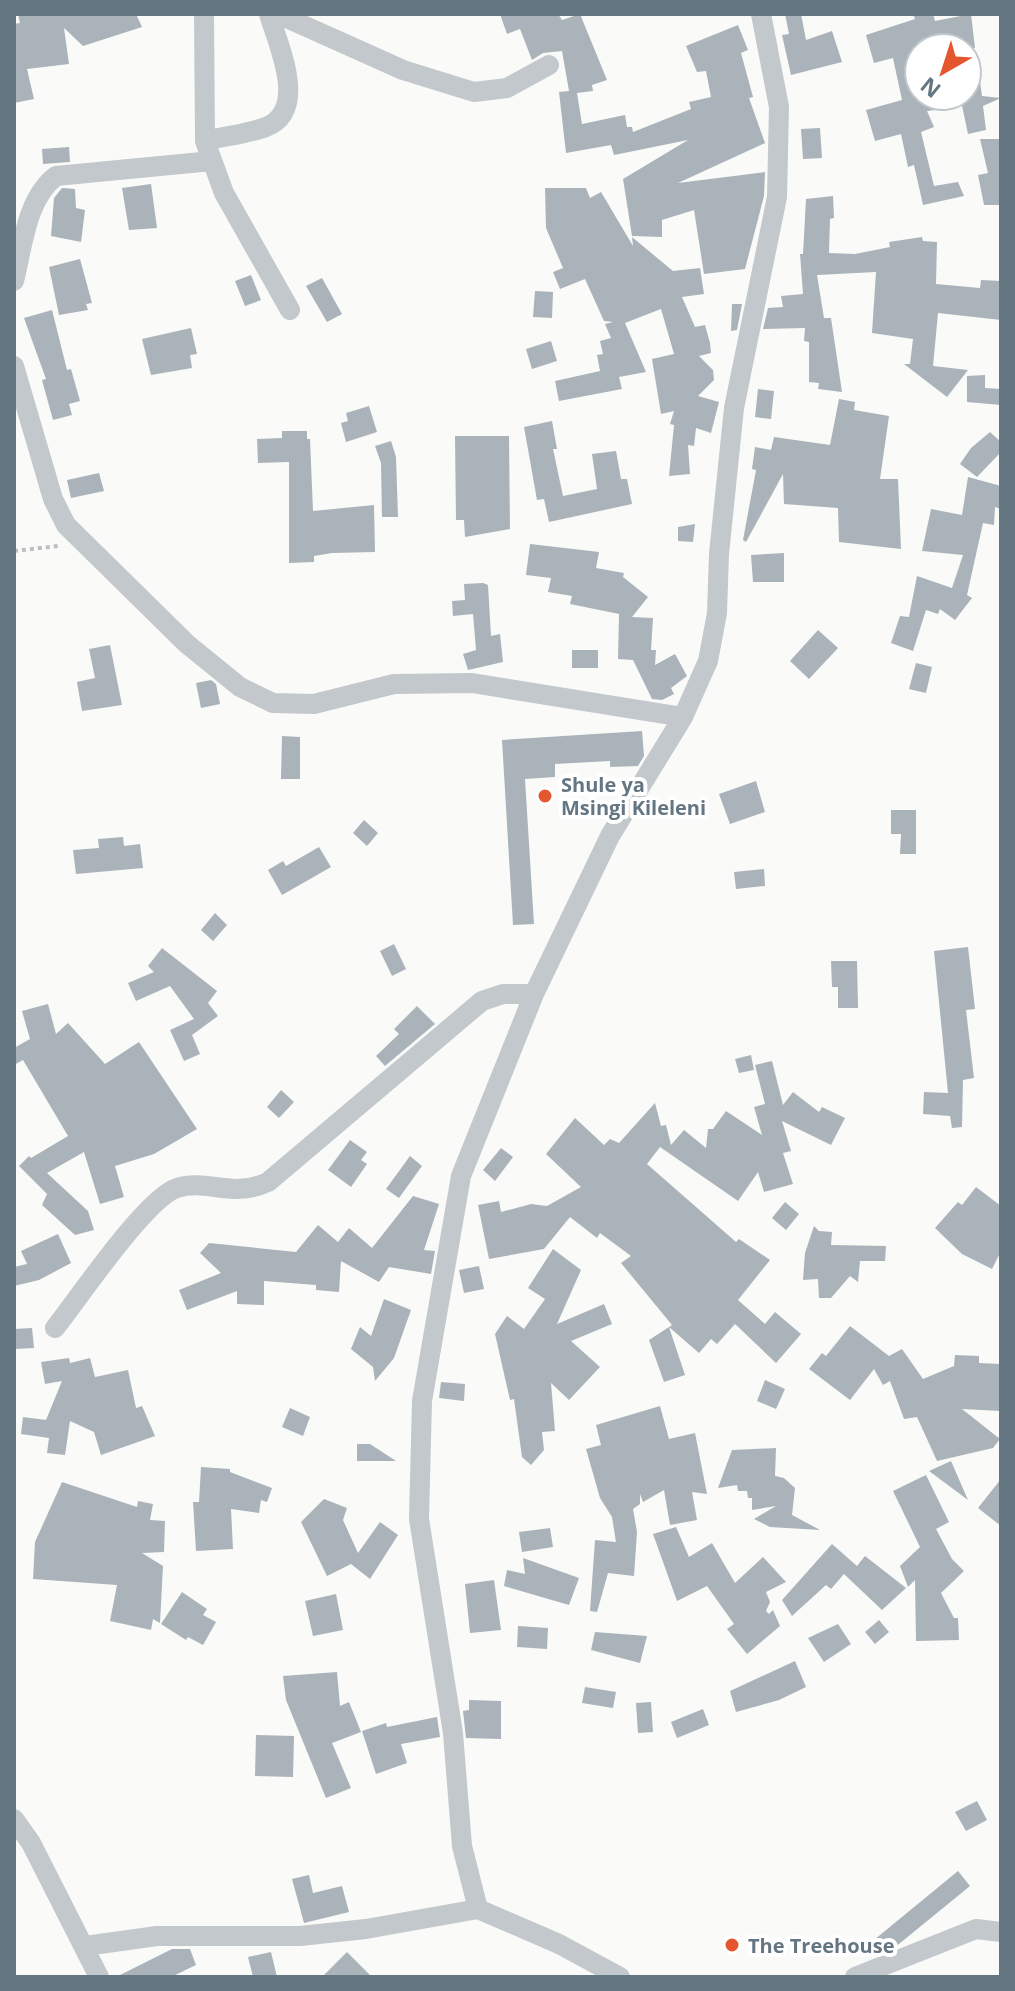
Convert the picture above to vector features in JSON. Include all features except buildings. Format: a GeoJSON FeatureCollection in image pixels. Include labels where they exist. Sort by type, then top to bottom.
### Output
{"type":"FeatureCollection","features":[{"type":"Feature","properties":{"kind":"street"},"geometry":{"type":"LineString","coordinates":[[204,14],[205,141],[224,193],[290,310]]}},
{"type":"Feature","properties":{"kind":"street"},"geometry":{"type":"LineString","coordinates":[[205,141],[268,126],[279,119],[288,106],[288,83],[269,14]]}},
{"type":"Feature","properties":{"kind":"street"},"geometry":{"type":"LineString","coordinates":[[278,14],[403,70],[474,92],[507,88],[549,65]]}},
{"type":"Feature","properties":{"kind":"street"},"geometry":{"type":"LineString","coordinates":[[478,1909],[462,1846],[453,1733],[419,1519],[422,1401],[461,1176],[534,994],[610,836],[683,717],[708,661],[717,613],[719,554],[734,408],[777,197],[779,107],[761,14]]}},
{"type":"Feature","properties":{"kind":"street"},"geometry":{"type":"LineString","coordinates":[[14,281],[35,200],[43,186],[56,176],[212,161]]}},
{"type":"Feature","properties":{"kind":"street"},"geometry":{"type":"LineString","coordinates":[[14,366],[53,499],[80,542],[187,644],[240,687],[273,703],[314,704],[394,684],[472,683],[683,717]]}},
{"type":"Feature","properties":{"kind":"street"},"geometry":{"type":"LineString","coordinates":[[55,1328],[156,1203],[177,1188],[252,1190],[268,1182],[482,1001],[503,994],[534,994]]}},
{"type":"Feature","properties":{"kind":"street"},"geometry":{"type":"LineString","coordinates":[[14,1819],[23,1844],[85,1946],[99,1977]]}},
{"type":"Feature","properties":{"kind":"street"},"geometry":{"type":"LineString","coordinates":[[85,1946],[157,1936],[300,1936],[478,1909],[559,1944],[620,1977]]}},
{"type":"Feature","properties":{"kind":"street"},"geometry":{"type":"LineString","coordinates":[[855,1977],[976,1929],[1001,1932]]}},
{"type":"Feature","properties":{"kind":"path"},"geometry":{"type":"LineString","coordinates":[[14,551],[80,542]]}},
{"type":"Feature","properties":{"kind":"place","name":"Shule ya Msingi Kileleni"},"geometry":{"type":"Point","coordinates":[545,796]}},
{"type":"Feature","properties":{"kind":"place","name":"The Treehouse"},"geometry":{"type":"Point","coordinates":[732,1945]}}]}
